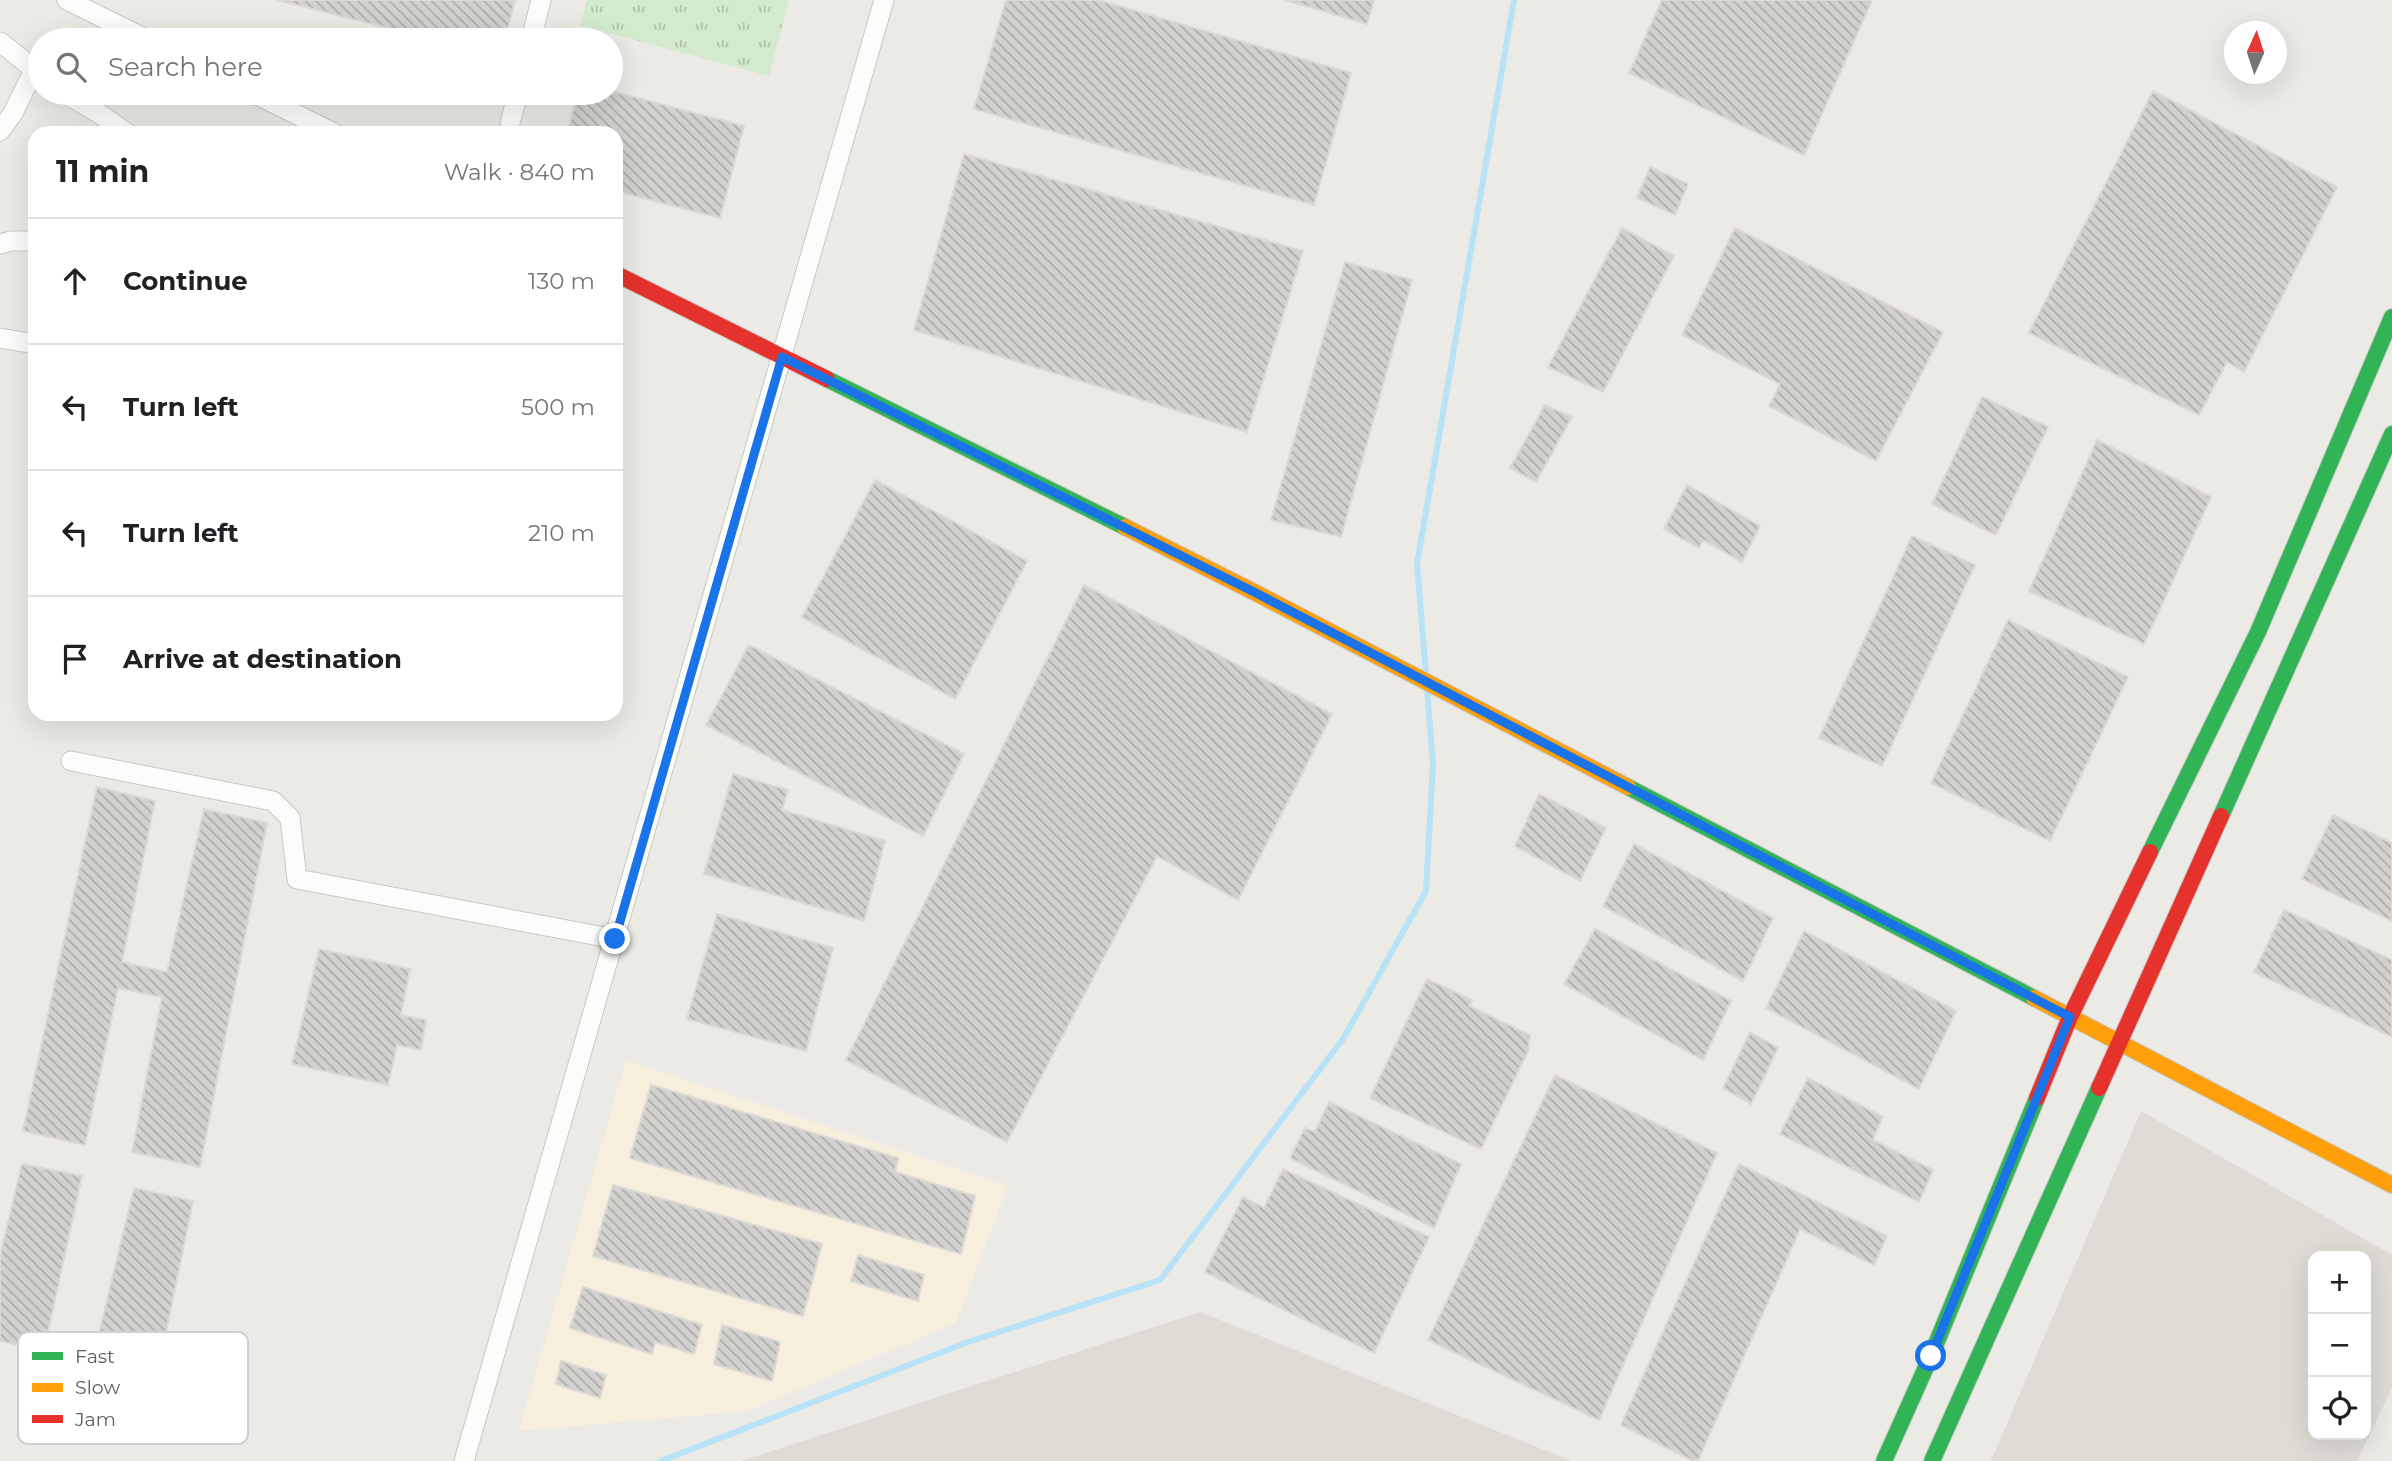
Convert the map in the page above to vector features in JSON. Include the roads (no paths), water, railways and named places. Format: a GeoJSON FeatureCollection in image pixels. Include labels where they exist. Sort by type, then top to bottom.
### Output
{"type":"FeatureCollection","features":[{"type":"Feature","properties":{"kind":"main road"},"geometry":{"type":"LineString","coordinates":[[623,278],[1266,598],[2392,1185]]}},
{"type":"Feature","properties":{"kind":"main road"},"geometry":{"type":"LineString","coordinates":[[1884,1461],[1931,1356],[2070,1017],[2258,632],[2392,317]]}},
{"type":"Feature","properties":{"kind":"main road"},"geometry":{"type":"LineString","coordinates":[[1933,1461],[2392,435]]}},
{"type":"Feature","properties":{"kind":"street"},"geometry":{"type":"LineString","coordinates":[[67,0],[124,28]]}},
{"type":"Feature","properties":{"kind":"street"},"geometry":{"type":"LineString","coordinates":[[534,28],[541,0]]}},
{"type":"Feature","properties":{"kind":"street"},"geometry":{"type":"LineString","coordinates":[[464,1461],[884,0]]}},
{"type":"Feature","properties":{"kind":"street"},"geometry":{"type":"LineString","coordinates":[[0,42],[28,63]]}},
{"type":"Feature","properties":{"kind":"street"},"geometry":{"type":"LineString","coordinates":[[0,131],[28,88]]}},
{"type":"Feature","properties":{"kind":"street"},"geometry":{"type":"LineString","coordinates":[[85,105],[117,126]]}},
{"type":"Feature","properties":{"kind":"street"},"geometry":{"type":"LineString","coordinates":[[277,105],[320,126]]}},
{"type":"Feature","properties":{"kind":"street"},"geometry":{"type":"LineString","coordinates":[[510,123],[515,105]]}},
{"type":"Feature","properties":{"kind":"street"},"geometry":{"type":"LineString","coordinates":[[0,244],[28,242]]}},
{"type":"Feature","properties":{"kind":"street"},"geometry":{"type":"LineString","coordinates":[[0,338],[28,343]]}},
{"type":"Feature","properties":{"kind":"street"},"geometry":{"type":"LineString","coordinates":[[71,761],[273,801],[290,818],[297,879],[615,939]]}},
{"type":"Feature","properties":{"kind":"waterway"},"geometry":{"type":"LineString","coordinates":[[1426,675],[1417,564],[1514,0]]}},
{"type":"Feature","properties":{"kind":"waterway"},"geometry":{"type":"LineString","coordinates":[[661,1461],[968,1342],[1160,1280],[1343,1039],[1426,891],[1433,764],[1427,689]]}}]}
